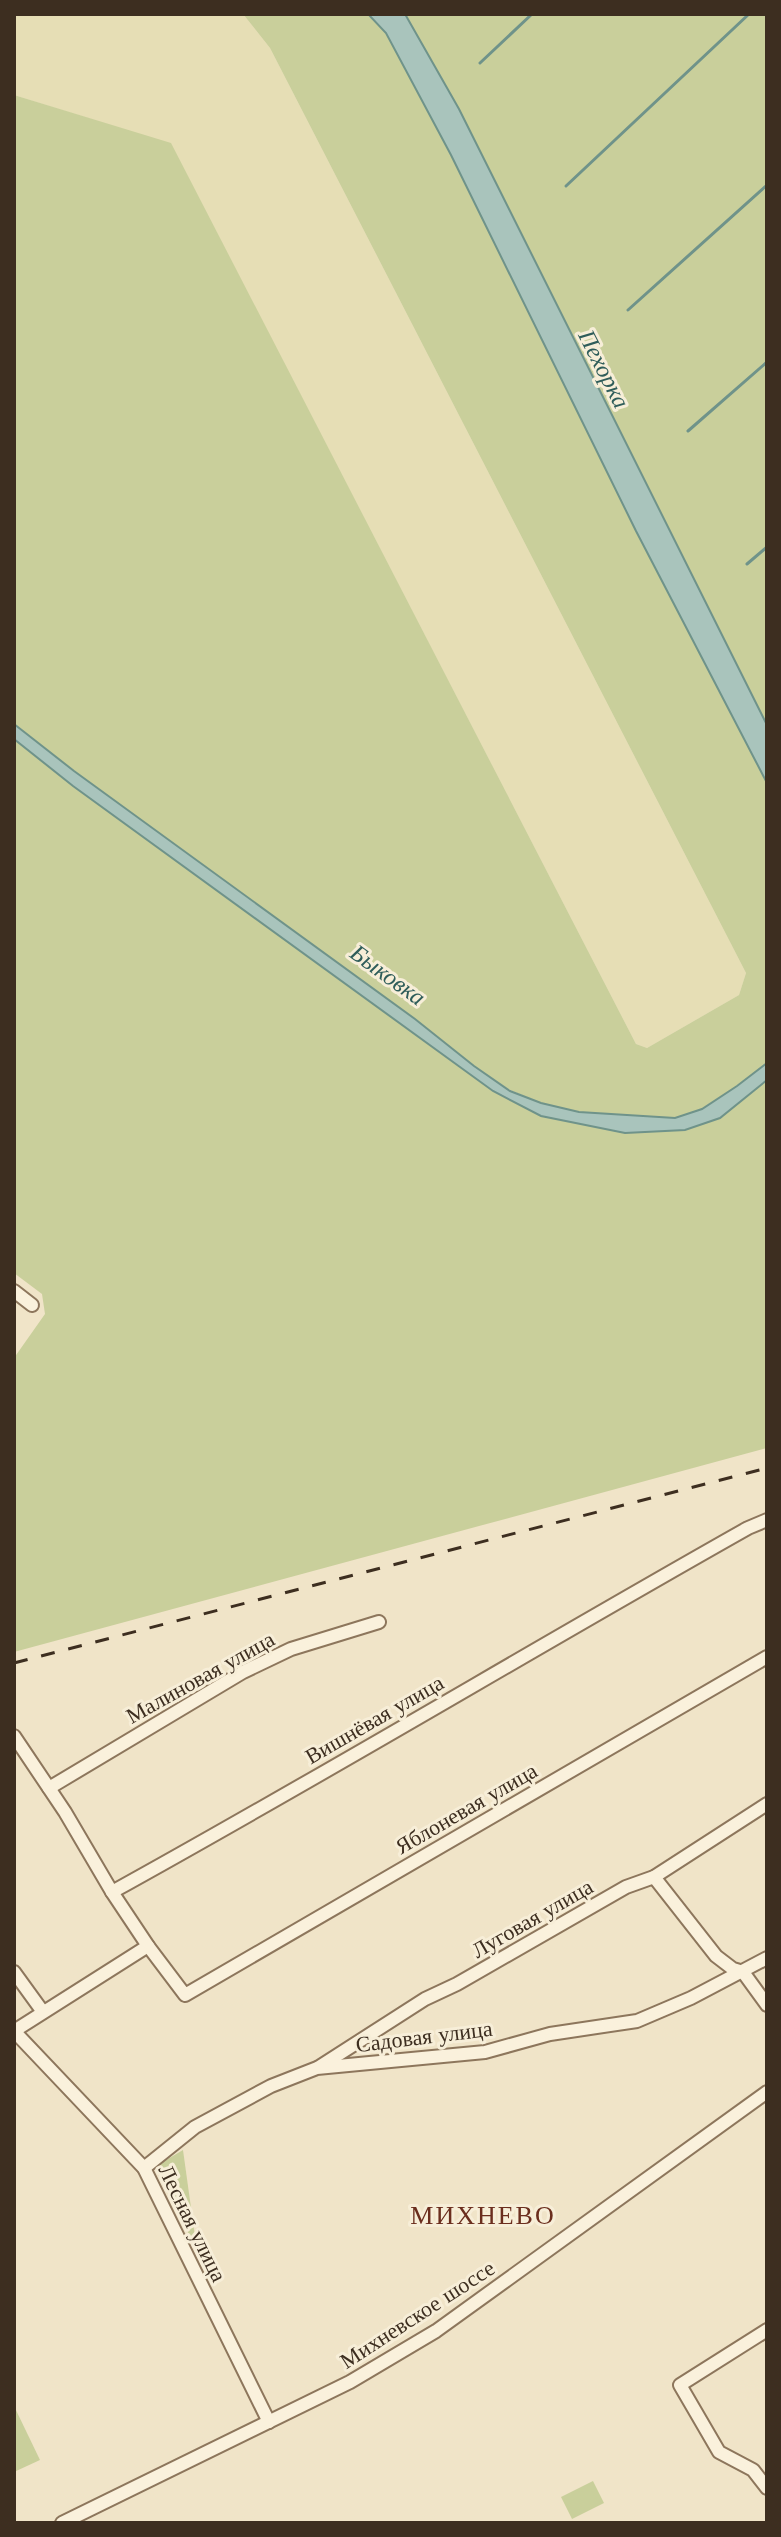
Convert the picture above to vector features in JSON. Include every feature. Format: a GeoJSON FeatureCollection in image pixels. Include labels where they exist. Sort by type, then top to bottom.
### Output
{"type":"FeatureCollection","features":[{"type":"Feature","properties":{"kind":"street"},"geometry":{"type":"LineString","coordinates":[[14,1291],[32,1305]]}},
{"type":"Feature","properties":{"kind":"street","name":"Вишнёвая улица"},"geometry":{"type":"LineString","coordinates":[[112,1892],[223,1831],[535,1648],[767,1520]]}},
{"type":"Feature","properties":{"kind":"street","name":"Малиновая улица"},"geometry":{"type":"LineString","coordinates":[[49,1788],[70,1772],[243,1672],[291,1649],[379,1622]]}},
{"type":"Feature","properties":{"kind":"street","name":"Яблоневая улица"},"geometry":{"type":"LineString","coordinates":[[148,1946],[185,1995],[767,1657]]}},
{"type":"Feature","properties":{"kind":"street"},"geometry":{"type":"LineString","coordinates":[[14,1736],[148,1946],[14,2031]]}},
{"type":"Feature","properties":{"kind":"street","name":"Луговая улица"},"geometry":{"type":"LineString","coordinates":[[317,2068],[425,1999],[457,1984],[626,1887],[654,1877],[767,1804]]}},
{"type":"Feature","properties":{"kind":"street"},"geometry":{"type":"LineString","coordinates":[[654,1877],[716,1956],[733,1969],[743,1972],[767,2005]]}},
{"type":"Feature","properties":{"kind":"street","name":"Садовая улица"},"geometry":{"type":"LineString","coordinates":[[144,2168],[195,2127],[271,2086],[317,2068],[485,2052],[550,2034],[637,2021],[767,1958]]}},
{"type":"Feature","properties":{"kind":"street"},"geometry":{"type":"LineString","coordinates":[[14,1972],[43,2012]]}},
{"type":"Feature","properties":{"kind":"street","name":"Лесная улица"},"geometry":{"type":"LineString","coordinates":[[14,2031],[144,2168],[269,2422]]}},
{"type":"Feature","properties":{"kind":"street","name":"Михневское шоссе"},"geometry":{"type":"LineString","coordinates":[[62,2523],[350,2382],[453,2320],[767,2092]]}},
{"type":"Feature","properties":{"kind":"street"},"geometry":{"type":"LineString","coordinates":[[767,2330],[680,2385],[719,2452],[753,2470],[767,2488]]}},
{"type":"Feature","properties":{"kind":"shaded area"},"geometry":{"type":"Polygon","coordinates":[[[14,14],[243,14],[270,48],[746,973],[739,995],[647,1048],[636,1044],[171,144],[14,95],[14,14]]]}},
{"type":"Feature","properties":{"kind":"green space"},"geometry":{"type":"Polygon","coordinates":[[[243,14],[368,14],[386,33],[451,155],[636,531],[767,783],[767,1063],[701,1109],[675,1118],[579,1112],[541,1103],[510,1090],[14,724],[14,95],[171,143],[636,1044],[647,1048],[739,995],[746,973],[270,48],[243,14]]]}},
{"type":"Feature","properties":{"kind":"green space"},"geometry":{"type":"Polygon","coordinates":[[[405,14],[767,14],[767,725],[459,109],[405,14]]]}},
{"type":"Feature","properties":{"kind":"green space"},"geometry":{"type":"Polygon","coordinates":[[[14,739],[73,786],[493,1091],[541,1116],[720,1118],[767,1080],[767,1448],[14,1652],[14,1358],[45,1314],[42,1294],[14,1273],[14,739]]]}},
{"type":"Feature","properties":{"kind":"green space"},"geometry":{"type":"Polygon","coordinates":[[[183,2150],[197,2251],[156,2166],[183,2150]]]}},
{"type":"Feature","properties":{"kind":"green space"},"geometry":{"type":"Polygon","coordinates":[[[14,2406],[40,2460],[14,2472],[14,2406]]]}},
{"type":"Feature","properties":{"kind":"green space"},"geometry":{"type":"Polygon","coordinates":[[[593,2481],[604,2503],[572,2519],[561,2497],[593,2481]]]}},
{"type":"Feature","properties":{"kind":"water"},"geometry":{"type":"Polygon","coordinates":[[[368,14],[405,14],[459,109],[767,725],[767,783],[636,531],[451,155],[386,33],[368,14]]]}},
{"type":"Feature","properties":{"kind":"water"},"geometry":{"type":"Polygon","coordinates":[[[14,724],[510,1091],[541,1103],[579,1112],[675,1118],[702,1109],[767,1063],[767,1080],[720,1118],[685,1130],[625,1133],[541,1116],[493,1091],[73,786],[14,739],[14,724]]]}},
{"type":"Feature","properties":{"kind":"waterway"},"geometry":{"type":"LineString","coordinates":[[480,63],[532,14]]}},
{"type":"Feature","properties":{"kind":"waterway"},"geometry":{"type":"LineString","coordinates":[[566,186],[749,14]]}},
{"type":"Feature","properties":{"kind":"waterway"},"geometry":{"type":"LineString","coordinates":[[628,310],[767,185]]}},
{"type":"Feature","properties":{"kind":"waterway"},"geometry":{"type":"LineString","coordinates":[[688,431],[767,362]]}},
{"type":"Feature","properties":{"kind":"waterway"},"geometry":{"type":"LineString","coordinates":[[747,564],[767,547]]}},
{"type":"Feature","properties":{"kind":"railway"},"geometry":{"type":"LineString","coordinates":[[14,1663],[767,1468]]}},
{"type":"Feature","properties":{"kind":"district","name":"МИХНЕВО"},"geometry":{"type":"Point","coordinates":[483,2215]}},
{"type":"Feature","properties":{"kind":"water label","name":"Пехорка"},"geometry":{"type":"Point","coordinates":[604,369]}},
{"type":"Feature","properties":{"kind":"water label","name":"Быковка"},"geometry":{"type":"Point","coordinates":[388,975]}}]}
